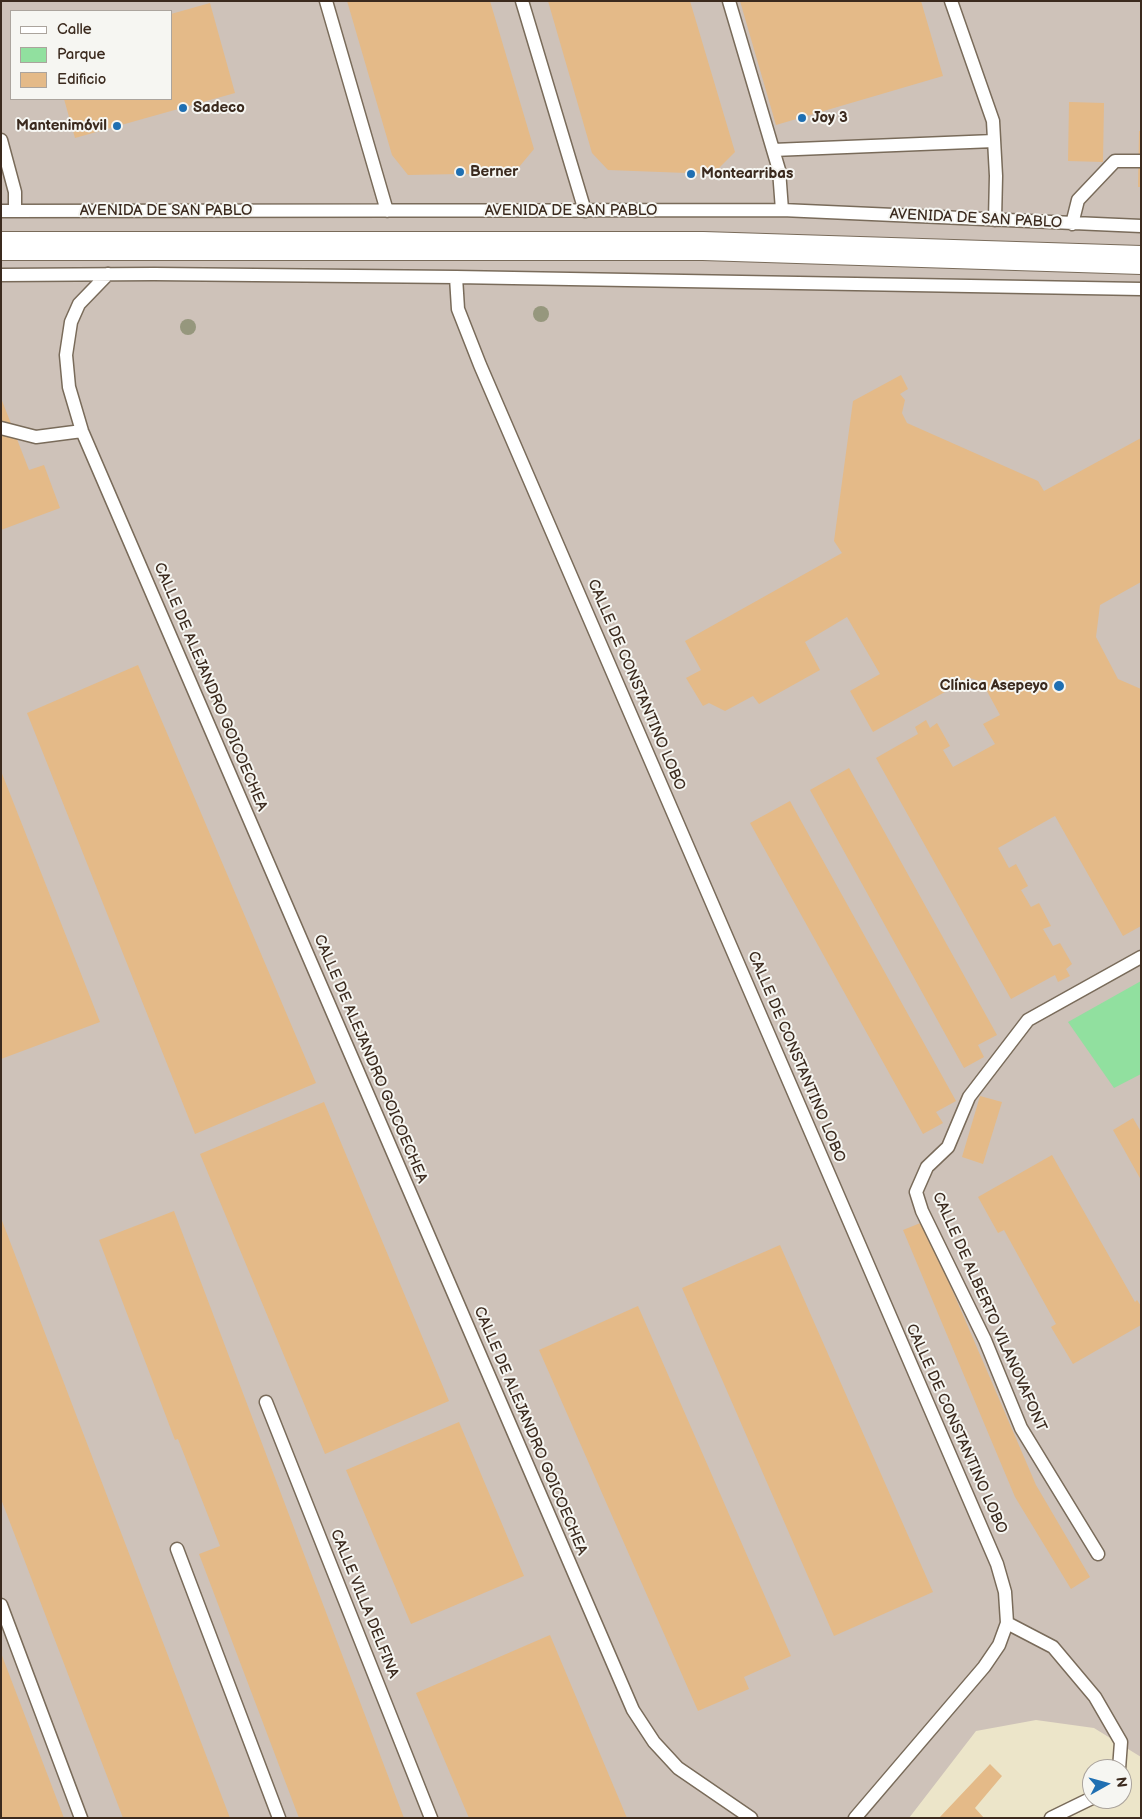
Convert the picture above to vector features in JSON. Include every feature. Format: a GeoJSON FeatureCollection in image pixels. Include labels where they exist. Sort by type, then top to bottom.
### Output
{"type":"FeatureCollection","features":[{"type":"Feature","properties":{"kind":"street"},"geometry":{"type":"LineString","coordinates":[[1,246],[703,246],[1141,260]]}},
{"type":"Feature","properties":{"kind":"lane"},"geometry":{"type":"LineString","coordinates":[[326,1],[387,211]]}},
{"type":"Feature","properties":{"kind":"lane"},"geometry":{"type":"LineString","coordinates":[[522,1],[585,211]]}},
{"type":"Feature","properties":{"kind":"lane"},"geometry":{"type":"LineString","coordinates":[[729,1],[779,170],[782,210]]}},
{"type":"Feature","properties":{"kind":"lane"},"geometry":{"type":"LineString","coordinates":[[952,1],[993,121],[995,220]]}},
{"type":"Feature","properties":{"kind":"lane"},"geometry":{"type":"LineString","coordinates":[[1,140],[15,192],[16,211]]}},
{"type":"Feature","properties":{"kind":"lane"},"geometry":{"type":"LineString","coordinates":[[773,150],[994,141]]}},
{"type":"Feature","properties":{"kind":"lane"},"geometry":{"type":"LineString","coordinates":[[1072,224],[1078,200],[1115,161],[1141,161]]}},
{"type":"Feature","properties":{"kind":"lane"},"geometry":{"type":"LineString","coordinates":[[1,188],[15,192]]}},
{"type":"Feature","properties":{"kind":"lane","name":"AVENIDA DE SAN PABLO"},"geometry":{"type":"LineString","coordinates":[[1,211],[782,210],[1141,226]]}},
{"type":"Feature","properties":{"kind":"lane"},"geometry":{"type":"LineString","coordinates":[[1,276],[108,274],[456,276],[1141,289]]}},
{"type":"Feature","properties":{"kind":"lane","name":"CALLE DE ALEJANDRO GOICOECHEA"},"geometry":{"type":"LineString","coordinates":[[108,274],[79,304],[71,322],[66,355],[69,387],[82,431],[633,1710],[654,1742],[678,1768],[751,1818]]}},
{"type":"Feature","properties":{"kind":"lane","name":"CALLE DE CONSTANTINO LOBO"},"geometry":{"type":"LineString","coordinates":[[456,276],[458,309],[480,365],[997,1564],[1005,1592],[1007,1623],[999,1645],[984,1667],[855,1818]]}},
{"type":"Feature","properties":{"kind":"lane"},"geometry":{"type":"LineString","coordinates":[[1,428],[36,437],[82,431]]}},
{"type":"Feature","properties":{"kind":"lane","name":"CALLE DE ALBERTO VILANOVAFONT"},"geometry":{"type":"LineString","coordinates":[[1098,1554],[1021,1428],[985,1340],[922,1211],[916,1192],[927,1167],[948,1147],[969,1097],[1028,1020],[1141,957]]}},
{"type":"Feature","properties":{"kind":"lane","name":"CALLE VILLA DELFINA"},"geometry":{"type":"LineString","coordinates":[[266,1402],[431,1818]]}},
{"type":"Feature","properties":{"kind":"lane"},"geometry":{"type":"LineString","coordinates":[[177,1549],[279,1818]]}},
{"type":"Feature","properties":{"kind":"lane"},"geometry":{"type":"LineString","coordinates":[[1,1605],[81,1818]]}},
{"type":"Feature","properties":{"kind":"lane"},"geometry":{"type":"LineString","coordinates":[[1007,1623],[1053,1647],[1096,1697],[1121,1742],[1119,1759]]}},
{"type":"Feature","properties":{"kind":"lane"},"geometry":{"type":"LineString","coordinates":[[1051,1818],[1082,1803]]}},
{"type":"Feature","properties":{"kind":"shaded area"},"geometry":{"type":"Polygon","coordinates":[[[1,1],[1141,1],[1141,1757],[1094,1728],[1036,1720],[976,1731],[909,1818],[1,1818],[1,1]]]}},
{"type":"Feature","properties":{"kind":"green space"},"geometry":{"type":"Polygon","coordinates":[[[1141,981],[1141,1074],[1114,1088],[1068,1022],[1141,981]]]}},
{"type":"Feature","properties":{"kind":"building"},"geometry":{"type":"Polygon","coordinates":[[[347,1],[490,1],[534,149],[514,173],[408,175],[392,155],[347,1]]]}},
{"type":"Feature","properties":{"kind":"building"},"geometry":{"type":"Polygon","coordinates":[[[548,1],[690,1],[735,152],[713,174],[608,170],[592,153],[548,1]]]}},
{"type":"Feature","properties":{"kind":"building"},"geometry":{"type":"Polygon","coordinates":[[[740,1],[921,1],[943,76],[776,125],[740,1]]]}},
{"type":"Feature","properties":{"kind":"building"},"geometry":{"type":"Polygon","coordinates":[[[210,3],[235,93],[75,138],[64,100],[172,100],[172,14],[210,3]]]}},
{"type":"Feature","properties":{"kind":"building"},"geometry":{"type":"Polygon","coordinates":[[[1069,102],[1104,103],[1103,162],[1068,161],[1069,102]]]}},
{"type":"Feature","properties":{"kind":"building"},"geometry":{"type":"Polygon","coordinates":[[[1139,131],[1141,131],[1141,187],[1138,187],[1139,131]]]}},
{"type":"Feature","properties":{"kind":"building","name":"Clínica Asepeyo"},"geometry":{"type":"Polygon","coordinates":[[[901,375],[908,389],[900,394],[905,400],[902,413],[907,423],[1038,481],[1044,491],[1141,438],[1141,582],[1100,605],[1096,637],[1118,679],[1141,689],[1141,926],[1123,936],[1055,816],[998,848],[1009,868],[1016,864],[1028,886],[1021,890],[1031,907],[1039,903],[1051,926],[1043,929],[1053,946],[1060,943],[1072,964],[1066,969],[1070,976],[1058,982],[1055,975],[1011,999],[876,758],[918,734],[915,727],[926,720],[930,728],[937,723],[950,746],[943,750],[953,767],[995,744],[983,724],[1000,715],[982,682],[970,678],[873,732],[850,691],[880,674],[847,617],[805,642],[820,670],[759,704],[753,696],[725,711],[709,703],[703,706],[686,678],[701,670],[685,641],[842,553],[834,541],[853,401],[901,375]]]}},
{"type":"Feature","properties":{"kind":"building"},"geometry":{"type":"Polygon","coordinates":[[[1,398],[29,470],[44,465],[60,508],[1,530],[1,398]]]}},
{"type":"Feature","properties":{"kind":"building"},"geometry":{"type":"Polygon","coordinates":[[[138,665],[316,1083],[195,1134],[27,713],[138,665]]]}},
{"type":"Feature","properties":{"kind":"building"},"geometry":{"type":"Polygon","coordinates":[[[849,768],[997,1035],[978,1045],[984,1057],[964,1068],[810,790],[849,768]]]}},
{"type":"Feature","properties":{"kind":"building"},"geometry":{"type":"Polygon","coordinates":[[[1,771],[100,1022],[1,1059],[1,771]]]}},
{"type":"Feature","properties":{"kind":"building"},"geometry":{"type":"Polygon","coordinates":[[[790,801],[956,1101],[936,1112],[943,1123],[923,1134],[750,823],[790,801]]]}},
{"type":"Feature","properties":{"kind":"building"},"geometry":{"type":"Polygon","coordinates":[[[980,1096],[1002,1102],[983,1164],[962,1157],[980,1096]]]}},
{"type":"Feature","properties":{"kind":"building"},"geometry":{"type":"Polygon","coordinates":[[[324,1102],[449,1401],[325,1454],[200,1154],[324,1102]]]}},
{"type":"Feature","properties":{"kind":"building"},"geometry":{"type":"Polygon","coordinates":[[[1133,1118],[1141,1132],[1141,1180],[1113,1130],[1133,1118]]]}},
{"type":"Feature","properties":{"kind":"building"},"geometry":{"type":"Polygon","coordinates":[[[1052,1155],[1135,1302],[1137,1300],[1141,1306],[1141,1325],[1073,1364],[1051,1327],[1056,1324],[1004,1230],[998,1233],[978,1197],[1052,1155]]]}},
{"type":"Feature","properties":{"kind":"building"},"geometry":{"type":"Polygon","coordinates":[[[174,1211],[404,1818],[299,1818],[199,1554],[220,1546],[178,1439],[175,1440],[99,1240],[174,1211]]]}},
{"type":"Feature","properties":{"kind":"building"},"geometry":{"type":"Polygon","coordinates":[[[1,1218],[230,1818],[123,1818],[1,1499],[1,1218]]]}},
{"type":"Feature","properties":{"kind":"building"},"geometry":{"type":"Polygon","coordinates":[[[923,1222],[1036,1485],[1090,1577],[1071,1589],[1015,1497],[903,1230],[923,1222]]]}},
{"type":"Feature","properties":{"kind":"building"},"geometry":{"type":"Polygon","coordinates":[[[780,1245],[933,1592],[834,1636],[682,1288],[780,1245]]]}},
{"type":"Feature","properties":{"kind":"building"},"geometry":{"type":"Polygon","coordinates":[[[638,1306],[791,1656],[744,1677],[749,1689],[698,1711],[539,1350],[638,1306]]]}},
{"type":"Feature","properties":{"kind":"building"},"geometry":{"type":"Polygon","coordinates":[[[459,1422],[524,1576],[411,1624],[346,1470],[459,1422]]]}},
{"type":"Feature","properties":{"kind":"building"},"geometry":{"type":"Polygon","coordinates":[[[550,1635],[627,1818],[469,1818],[416,1693],[550,1635]]]}},
{"type":"Feature","properties":{"kind":"building"},"geometry":{"type":"Polygon","coordinates":[[[1,1653],[64,1818],[1,1818],[1,1653]]]}},
{"type":"Feature","properties":{"kind":"building"},"geometry":{"type":"Polygon","coordinates":[[[990,1764],[1002,1776],[975,1808],[984,1818],[939,1818],[990,1764]]]}},
{"type":"Feature","properties":{"kind":"place","name":"Sadeco"},"geometry":{"type":"Point","coordinates":[183,108]}},
{"type":"Feature","properties":{"kind":"place","name":"Joy 3"},"geometry":{"type":"Point","coordinates":[802,118]}},
{"type":"Feature","properties":{"kind":"place","name":"Mantenimóvil"},"geometry":{"type":"Point","coordinates":[117,126]}},
{"type":"Feature","properties":{"kind":"place","name":"Berner"},"geometry":{"type":"Point","coordinates":[460,172]}},
{"type":"Feature","properties":{"kind":"place","name":"Montearribas"},"geometry":{"type":"Point","coordinates":[691,174]}},
{"type":"Feature","properties":{"kind":"place","name":"Clínica Asepeyo"},"geometry":{"type":"Point","coordinates":[1059,686]}}]}
